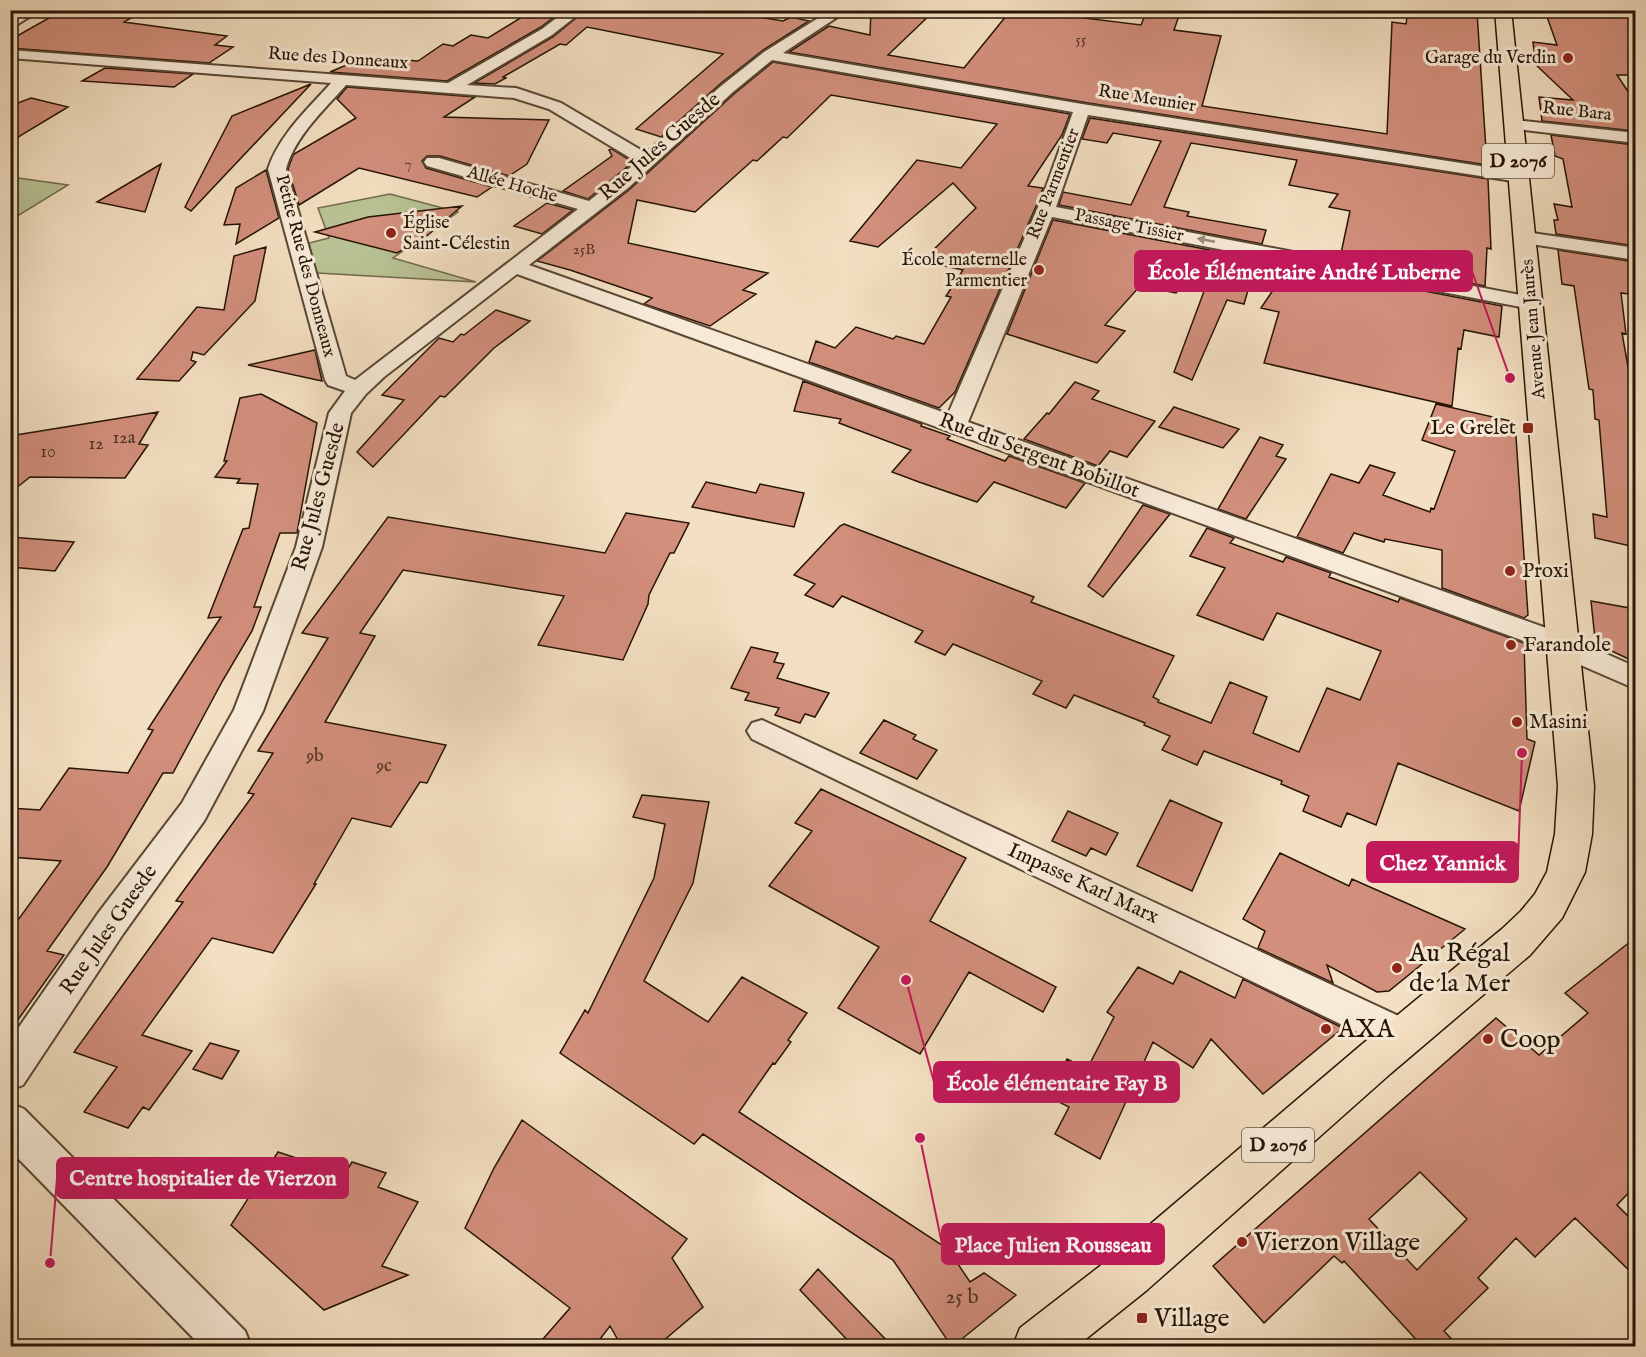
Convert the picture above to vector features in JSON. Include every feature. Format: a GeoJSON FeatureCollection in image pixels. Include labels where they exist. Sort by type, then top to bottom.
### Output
{"type":"FeatureCollection","features":[{"type":"Feature","properties":{"kind":"main road","name":"Avenue Jean Jaurès"},"geometry":{"type":"LineString","coordinates":[[1503,10],[1564,647]]}},
{"type":"Feature","properties":{"kind":"main road","name":"D 2076"},"geometry":{"type":"LineString","coordinates":[[1038,1347],[1130,1273],[1375,1060],[1405,1037],[1538,921],[1553,902],[1566,877],[1573,848],[1576,786],[1564,647]]}},
{"type":"Feature","properties":{"kind":"street"},"geometry":{"type":"LineString","coordinates":[[10,25],[33,10]]}},
{"type":"Feature","properties":{"kind":"street"},"geometry":{"type":"LineString","coordinates":[[452,87],[547,32],[578,10]]}},
{"type":"Feature","properties":{"kind":"street","name":"Rue Jules Guesde"},"geometry":{"type":"LineString","coordinates":[[10,1072],[111,923],[193,812],[248,711],[309,547],[340,413],[358,389],[376,372],[622,184],[646,160],[769,55],[841,10]]}},
{"type":"Feature","properties":{"kind":"street","name":"Rue des Donneaux"},"geometry":{"type":"LineString","coordinates":[[10,54],[516,93],[555,106],[646,160]]}},
{"type":"Feature","properties":{"kind":"street","name":"Rue Meunier"},"geometry":{"type":"LineString","coordinates":[[769,55],[1082,109],[1519,177]]}},
{"type":"Feature","properties":{"kind":"street","name":"Petite Rue des Donneaux"},"geometry":{"type":"LineString","coordinates":[[343,79],[289,143],[278,160],[277,169],[336,380],[358,389]]}},
{"type":"Feature","properties":{"kind":"street","name":"Rue Parmentier"},"geometry":{"type":"LineString","coordinates":[[955,425],[1046,210],[1082,109]]}},
{"type":"Feature","properties":{"kind":"street","name":"Rue Bara"},"geometry":{"type":"LineString","coordinates":[[1514,125],[1635,138]]}},
{"type":"Feature","properties":{"kind":"street","name":"Allée Hoche"},"geometry":{"type":"LineString","coordinates":[[433,162],[591,207]]}},
{"type":"Feature","properties":{"kind":"street","name":"Passage Tissier"},"geometry":{"type":"LineString","coordinates":[[1046,210],[1531,303]]}},
{"type":"Feature","properties":{"kind":"street"},"geometry":{"type":"LineString","coordinates":[[1525,238],[1635,254]]}},
{"type":"Feature","properties":{"kind":"street","name":"Rue du Sergent Bobillot"},"geometry":{"type":"LineString","coordinates":[[514,266],[1542,637],[1635,679]]}},
{"type":"Feature","properties":{"kind":"street","name":"Impasse Karl Marx"},"geometry":{"type":"LineString","coordinates":[[762,731],[1405,1037]]}},
{"type":"Feature","properties":{"kind":"street"},"geometry":{"type":"LineString","coordinates":[[10,1122],[230,1347]]}},
{"type":"Feature","properties":{"kind":"green space"},"geometry":{"type":"Polygon","coordinates":[[[11,177],[68,185],[11,220],[11,177]]]}},
{"type":"Feature","properties":{"kind":"green space"},"geometry":{"type":"Polygon","coordinates":[[[390,194],[458,212],[393,258],[476,282],[317,273],[309,243],[329,238],[318,208],[390,194]]]}},
{"type":"Feature","properties":{"kind":"building"},"geometry":{"type":"Polygon","coordinates":[[[63,10],[145,10],[124,22],[227,36],[215,45],[233,47],[209,63],[10,48],[10,40],[63,10]]]}},
{"type":"Feature","properties":{"kind":"building"},"geometry":{"type":"Polygon","coordinates":[[[543,10],[562,11],[541,27],[447,81],[330,72],[365,57],[418,61],[443,44],[453,46],[471,35],[488,38],[522,17],[532,18],[543,10]]]}},
{"type":"Feature","properties":{"kind":"building"},"geometry":{"type":"Polygon","coordinates":[[[586,10],[715,10],[783,21],[791,17],[809,21],[763,50],[720,84],[661,137],[636,129],[723,54],[587,27],[566,45],[560,44],[495,84],[474,83],[553,37],[586,10]]]}},
{"type":"Feature","properties":{"kind":"building"},"geometry":{"type":"Polygon","coordinates":[[[871,10],[935,10],[888,55],[964,68],[1011,10],[1089,10],[1084,18],[1141,25],[1147,10],[1181,10],[1174,30],[1221,36],[1202,106],[1387,134],[1392,22],[1406,24],[1408,11],[1445,16],[1446,10],[1477,12],[1487,165],[1082,102],[789,52],[829,26],[870,35],[871,10]]]}},
{"type":"Feature","properties":{"kind":"building"},"geometry":{"type":"Polygon","coordinates":[[[1545,11],[1635,13],[1635,75],[1617,75],[1635,102],[1635,131],[1542,121],[1539,97],[1573,100],[1536,65],[1533,42],[1557,45],[1545,11]]]}},
{"type":"Feature","properties":{"kind":"building"},"geometry":{"type":"Polygon","coordinates":[[[773,62],[1070,114],[1062,135],[1028,186],[1043,188],[1040,197],[955,392],[939,408],[809,362],[816,341],[835,348],[856,327],[893,339],[896,336],[924,344],[951,297],[946,296],[963,270],[922,261],[976,208],[953,183],[878,247],[850,241],[917,160],[961,168],[997,124],[831,95],[787,138],[783,137],[757,161],[753,160],[695,212],[637,200],[628,243],[768,273],[743,290],[756,294],[710,326],[644,304],[652,298],[537,261],[629,190],[734,94],[773,62]]]}},
{"type":"Feature","properties":{"kind":"building"},"geometry":{"type":"Polygon","coordinates":[[[105,68],[193,74],[174,87],[82,81],[105,68]]]}},
{"type":"Feature","properties":{"kind":"building"},"geometry":{"type":"Polygon","coordinates":[[[311,84],[191,211],[185,207],[232,116],[311,84]]]}},
{"type":"Feature","properties":{"kind":"building"},"geometry":{"type":"Polygon","coordinates":[[[347,87],[475,97],[444,117],[549,120],[527,164],[509,176],[440,156],[427,156],[422,161],[426,168],[492,187],[477,197],[359,168],[299,205],[288,169],[292,158],[294,154],[356,118],[337,99],[347,87]]]}},
{"type":"Feature","properties":{"kind":"building"},"geometry":{"type":"Polygon","coordinates":[[[31,98],[68,107],[10,142],[10,106],[31,98]]]}},
{"type":"Feature","properties":{"kind":"building"},"geometry":{"type":"Polygon","coordinates":[[[1090,118],[1488,179],[1491,249],[1487,248],[1485,286],[1340,258],[1350,211],[1329,207],[1338,194],[1289,185],[1297,160],[1191,143],[1164,207],[1189,212],[1187,216],[1266,230],[1262,244],[1059,205],[1063,192],[1131,205],[1161,141],[1113,133],[1107,143],[1082,139],[1090,118]]]}},
{"type":"Feature","properties":{"kind":"building"},"geometry":{"type":"Polygon","coordinates":[[[1551,135],[1635,145],[1635,246],[1556,234],[1554,220],[1558,220],[1554,204],[1572,207],[1563,159],[1555,156],[1551,135]]]}},
{"type":"Feature","properties":{"kind":"building"},"geometry":{"type":"Polygon","coordinates":[[[612,149],[633,162],[588,199],[563,191],[612,156],[609,150],[612,149]]]}},
{"type":"Feature","properties":{"kind":"building"},"geometry":{"type":"Polygon","coordinates":[[[161,164],[145,212],[97,202],[161,164]]]}},
{"type":"Feature","properties":{"kind":"building"},"geometry":{"type":"Polygon","coordinates":[[[266,170],[279,218],[236,244],[240,224],[224,225],[236,188],[266,170]]]}},
{"type":"Feature","properties":{"kind":"building"},"geometry":{"type":"Polygon","coordinates":[[[547,203],[573,210],[542,234],[514,226],[547,203]]]}},
{"type":"Feature","properties":{"kind":"building","name":"Église Saint-Célestin"},"geometry":{"type":"Polygon","coordinates":[[[462,206],[428,235],[397,253],[315,232],[368,217],[462,206]]]}},
{"type":"Feature","properties":{"kind":"building"},"geometry":{"type":"Polygon","coordinates":[[[1053,220],[1215,251],[1176,293],[1140,286],[1105,325],[1125,331],[1097,363],[1007,334],[1053,220]]]}},
{"type":"Feature","properties":{"kind":"building"},"geometry":{"type":"Polygon","coordinates":[[[266,247],[255,301],[204,355],[193,352],[191,360],[196,362],[179,381],[137,379],[197,307],[224,310],[234,256],[266,247]]]}},
{"type":"Feature","properties":{"kind":"building"},"geometry":{"type":"Polygon","coordinates":[[[1558,250],[1635,262],[1635,295],[1621,293],[1626,334],[1622,333],[1635,406],[1635,547],[1595,538],[1593,514],[1607,517],[1599,420],[1595,419],[1593,390],[1589,389],[1574,286],[1562,284],[1558,250]]]}},
{"type":"Feature","properties":{"kind":"building"},"geometry":{"type":"Polygon","coordinates":[[[1219,251],[1257,259],[1244,304],[1227,300],[1192,380],[1174,372],[1219,251]]]}},
{"type":"Feature","properties":{"kind":"building"},"geometry":{"type":"Polygon","coordinates":[[[1290,265],[1502,306],[1499,337],[1464,330],[1461,349],[1458,348],[1452,406],[1264,363],[1279,312],[1261,308],[1290,265]]]}},
{"type":"Feature","properties":{"kind":"building"},"geometry":{"type":"Polygon","coordinates":[[[496,310],[530,321],[494,348],[445,397],[440,396],[373,467],[357,452],[404,400],[382,395],[439,338],[453,342],[496,310]]]}},
{"type":"Feature","properties":{"kind":"building"},"geometry":{"type":"Polygon","coordinates":[[[315,350],[322,381],[248,365],[315,350]]]}},
{"type":"Feature","properties":{"kind":"building"},"geometry":{"type":"Polygon","coordinates":[[[803,381],[922,424],[921,426],[950,436],[947,439],[1005,461],[1009,456],[1085,483],[1066,508],[994,482],[977,502],[919,482],[892,472],[911,450],[839,423],[841,419],[794,411],[803,381]]]}},
{"type":"Feature","properties":{"kind":"building"},"geometry":{"type":"Polygon","coordinates":[[[1075,382],[1099,391],[1092,399],[1155,421],[1127,457],[1110,451],[1098,466],[1024,439],[1047,413],[1049,414],[1075,382]]]}},
{"type":"Feature","properties":{"kind":"building"},"geometry":{"type":"Polygon","coordinates":[[[261,394],[317,423],[297,533],[280,533],[254,607],[261,607],[252,631],[173,773],[163,773],[107,867],[47,951],[64,955],[10,1031],[10,931],[61,861],[10,857],[10,808],[40,810],[69,768],[128,773],[153,730],[148,729],[221,617],[208,618],[243,529],[249,528],[258,484],[237,483],[240,479],[215,477],[227,461],[224,461],[240,398],[261,394]]]}},
{"type":"Feature","properties":{"kind":"building"},"geometry":{"type":"Polygon","coordinates":[[[1436,404],[1515,422],[1528,615],[1524,618],[1442,588],[1442,550],[1385,539],[1384,542],[1354,533],[1343,553],[1297,537],[1331,474],[1359,483],[1370,465],[1395,473],[1383,495],[1430,512],[1431,508],[1434,509],[1455,451],[1422,440],[1436,404]]]}},
{"type":"Feature","properties":{"kind":"building"},"geometry":{"type":"Polygon","coordinates":[[[1174,407],[1239,429],[1223,448],[1159,427],[1174,407]]]}},
{"type":"Feature","properties":{"kind":"building"},"geometry":{"type":"Polygon","coordinates":[[[158,412],[139,444],[148,445],[125,478],[30,477],[10,493],[10,436],[158,412]]]}},
{"type":"Feature","properties":{"kind":"building"},"geometry":{"type":"Polygon","coordinates":[[[1260,437],[1283,445],[1276,456],[1286,459],[1246,519],[1218,509],[1260,437]]]}},
{"type":"Feature","properties":{"kind":"building"},"geometry":{"type":"Polygon","coordinates":[[[706,482],[756,493],[760,484],[804,493],[794,527],[692,507],[706,482]]]}},
{"type":"Feature","properties":{"kind":"building"},"geometry":{"type":"Polygon","coordinates":[[[1143,505],[1170,514],[1103,597],[1088,586],[1143,505]]]}},
{"type":"Feature","properties":{"kind":"building"},"geometry":{"type":"Polygon","coordinates":[[[626,513],[689,523],[674,553],[670,553],[649,595],[648,604],[623,660],[538,645],[564,596],[403,570],[360,633],[375,636],[325,722],[446,745],[427,783],[420,782],[391,827],[352,818],[314,884],[316,884],[273,953],[212,938],[142,1035],[192,1051],[149,1110],[143,1107],[128,1128],[84,1112],[117,1067],[74,1052],[183,902],[176,901],[254,794],[248,793],[273,753],[258,751],[328,638],[302,633],[388,517],[605,553],[626,513]]]}},
{"type":"Feature","properties":{"kind":"building"},"geometry":{"type":"Polygon","coordinates":[[[844,524],[1034,597],[1031,602],[1174,656],[1153,697],[1159,700],[1158,702],[1211,723],[1230,682],[1267,697],[1253,733],[1299,752],[1327,688],[1360,700],[1381,651],[1277,613],[1263,640],[1197,615],[1225,568],[1190,556],[1207,528],[1234,538],[1230,543],[1283,562],[1286,557],[1331,573],[1329,577],[1398,602],[1400,598],[1524,643],[1527,739],[1535,742],[1519,811],[1398,763],[1376,825],[1347,813],[1341,827],[1303,811],[1309,796],[1281,784],[1282,781],[1204,751],[1197,765],[1162,750],[1170,736],[1144,725],[1145,723],[1074,695],[1066,708],[1033,694],[1042,681],[953,644],[945,655],[915,642],[923,631],[842,596],[833,607],[805,595],[815,584],[794,575],[844,524]]]}},
{"type":"Feature","properties":{"kind":"building"},"geometry":{"type":"Polygon","coordinates":[[[10,537],[74,542],[55,571],[10,567],[10,537]]]}},
{"type":"Feature","properties":{"kind":"building"},"geometry":{"type":"Polygon","coordinates":[[[1591,601],[1635,609],[1635,662],[1603,647],[1595,639],[1591,601]]]}},
{"type":"Feature","properties":{"kind":"building"},"geometry":{"type":"Polygon","coordinates":[[[751,647],[778,653],[774,662],[784,664],[777,678],[829,693],[815,717],[805,714],[800,723],[775,715],[779,708],[745,700],[749,693],[731,688],[751,647]]]}},
{"type":"Feature","properties":{"kind":"building"},"geometry":{"type":"Polygon","coordinates":[[[884,720],[916,735],[913,739],[937,750],[917,779],[860,753],[884,720]]]}},
{"type":"Feature","properties":{"kind":"building"},"geometry":{"type":"Polygon","coordinates":[[[821,789],[966,858],[930,921],[1056,987],[1043,1012],[969,972],[920,1054],[838,1008],[879,947],[769,886],[812,831],[795,823],[821,789]]]}},
{"type":"Feature","properties":{"kind":"building"},"geometry":{"type":"Polygon","coordinates":[[[642,795],[709,802],[693,883],[644,981],[708,1022],[742,977],[807,1013],[788,1040],[791,1042],[775,1064],[773,1063],[739,1112],[948,1249],[970,1282],[984,1273],[1016,1295],[952,1347],[893,1260],[703,1134],[694,1144],[560,1053],[585,1010],[588,1013],[654,878],[665,824],[633,817],[642,795]]]}},
{"type":"Feature","properties":{"kind":"building"},"geometry":{"type":"Polygon","coordinates":[[[1170,800],[1222,823],[1192,891],[1137,866],[1170,800]]]}},
{"type":"Feature","properties":{"kind":"building"},"geometry":{"type":"Polygon","coordinates":[[[1068,811],[1118,833],[1106,855],[1091,848],[1086,856],[1052,841],[1068,811]]]}},
{"type":"Feature","properties":{"kind":"building"},"geometry":{"type":"Polygon","coordinates":[[[1280,853],[1349,886],[1352,879],[1465,929],[1389,991],[1377,992],[1327,965],[1333,983],[1258,948],[1265,931],[1243,919],[1280,853]]]}},
{"type":"Feature","properties":{"kind":"building"},"geometry":{"type":"Polygon","coordinates":[[[1635,938],[1635,1186],[1617,1205],[1635,1223],[1635,1276],[1575,1218],[1535,1257],[1516,1238],[1478,1278],[1488,1288],[1444,1331],[1459,1347],[1423,1347],[1344,1261],[1342,1263],[1334,1256],[1264,1323],[1213,1266],[1496,1018],[1539,1055],[1588,1013],[1565,993],[1635,938]],[[1420,1172],[1369,1219],[1417,1270],[1467,1219],[1420,1172]]]}},
{"type":"Feature","properties":{"kind":"building"},"geometry":{"type":"Polygon","coordinates":[[[1138,967],[1173,984],[1180,971],[1235,998],[1243,979],[1343,1028],[1263,1094],[1211,1039],[1193,1068],[1153,1042],[1100,1159],[1055,1134],[1069,1107],[1049,1097],[1067,1059],[1087,1069],[1114,1017],[1107,1012],[1138,967]]]}},
{"type":"Feature","properties":{"kind":"building"},"geometry":{"type":"Polygon","coordinates":[[[210,1043],[239,1051],[222,1079],[193,1069],[210,1043]]]}},
{"type":"Feature","properties":{"kind":"building"},"geometry":{"type":"Polygon","coordinates":[[[522,1120],[687,1239],[672,1258],[703,1307],[656,1347],[622,1347],[610,1326],[594,1347],[536,1347],[570,1308],[465,1228],[494,1168],[522,1120]]]}},
{"type":"Feature","properties":{"kind":"building"},"geometry":{"type":"Polygon","coordinates":[[[278,1152],[345,1174],[352,1162],[386,1173],[378,1187],[418,1202],[382,1266],[408,1275],[324,1310],[231,1225],[278,1152]]]}},
{"type":"Feature","properties":{"kind":"building"},"geometry":{"type":"Polygon","coordinates":[[[818,1269],[893,1347],[854,1347],[800,1290],[818,1269]]]}},
{"type":"Feature","properties":{"kind":"place","name":"Garage du Verdin"},"geometry":{"type":"Point","coordinates":[1568,58]}},
{"type":"Feature","properties":{"kind":"place","name":"Église Saint-Célestin"},"geometry":{"type":"Point","coordinates":[391,233]}},
{"type":"Feature","properties":{"kind":"place","name":"École maternelle Parmentier"},"geometry":{"type":"Point","coordinates":[1039,270]}},
{"type":"Feature","properties":{"kind":"place","name":"École Élémentaire André Luberne"},"geometry":{"type":"Point","coordinates":[1510,378]}},
{"type":"Feature","properties":{"kind":"place","name":"Le Grelet"},"geometry":{"type":"Point","coordinates":[1528,428]}},
{"type":"Feature","properties":{"kind":"place","name":"Proxi"},"geometry":{"type":"Point","coordinates":[1510,571]}},
{"type":"Feature","properties":{"kind":"place","name":"Farandole"},"geometry":{"type":"Point","coordinates":[1511,645]}},
{"type":"Feature","properties":{"kind":"place","name":"Masini"},"geometry":{"type":"Point","coordinates":[1517,722]}},
{"type":"Feature","properties":{"kind":"place","name":"Chez Yannick"},"geometry":{"type":"Point","coordinates":[1522,753]}},
{"type":"Feature","properties":{"kind":"place","name":"Au Régal de la Mer"},"geometry":{"type":"Point","coordinates":[1397,968]}},
{"type":"Feature","properties":{"kind":"place","name":"École élémentaire Fay B"},"geometry":{"type":"Point","coordinates":[906,980]}},
{"type":"Feature","properties":{"kind":"place","name":"AXA"},"geometry":{"type":"Point","coordinates":[1326,1029]}},
{"type":"Feature","properties":{"kind":"place","name":"Coop"},"geometry":{"type":"Point","coordinates":[1488,1039]}},
{"type":"Feature","properties":{"kind":"place","name":"Place Julien Rousseau"},"geometry":{"type":"Point","coordinates":[920,1138]}},
{"type":"Feature","properties":{"kind":"place","name":"Vierzon Village"},"geometry":{"type":"Point","coordinates":[1242,1242]}},
{"type":"Feature","properties":{"kind":"place","name":"Centre hospitalier de Vierzon"},"geometry":{"type":"Point","coordinates":[50,1263]}},
{"type":"Feature","properties":{"kind":"place","name":"Village"},"geometry":{"type":"Point","coordinates":[1142,1318]}}]}
